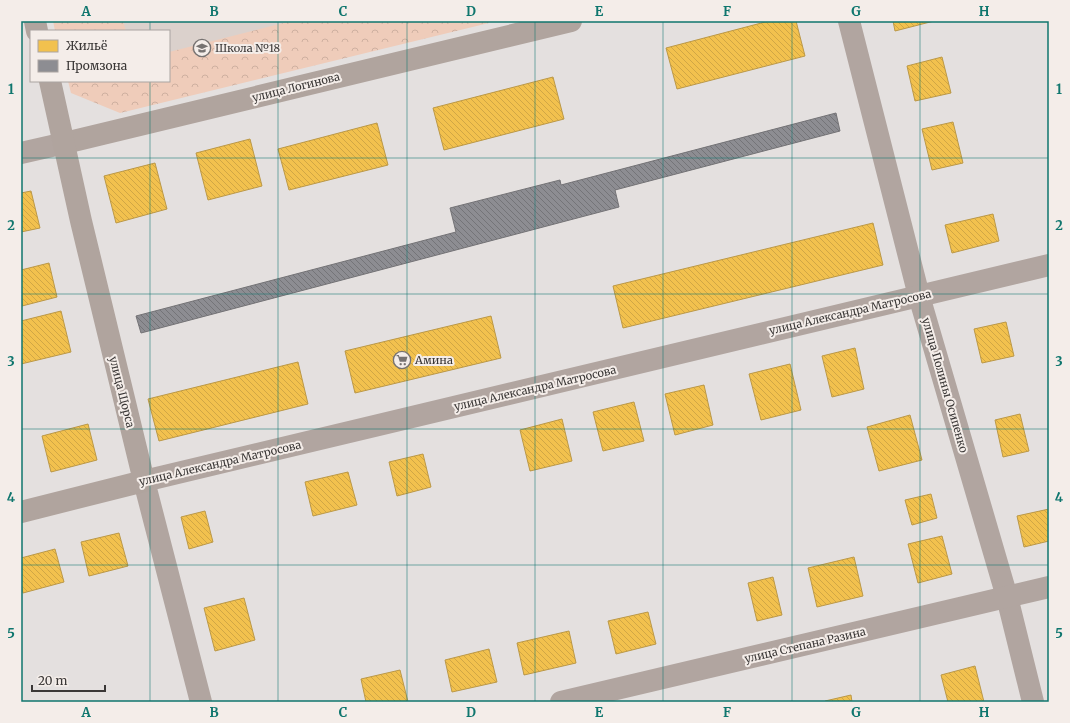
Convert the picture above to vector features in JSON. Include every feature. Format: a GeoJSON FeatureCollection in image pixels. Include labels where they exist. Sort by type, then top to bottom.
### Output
{"type":"FeatureCollection","features":[{"type":"Feature","properties":{"kind":"street","name":"улица Логинова"},"geometry":{"type":"LineString","coordinates":[[21,153],[571,21]]}},
{"type":"Feature","properties":{"kind":"street","name":"улица Полины Осипенко"},"geometry":{"type":"LineString","coordinates":[[849,21],[919,296],[1007,597],[1033,702]]}},
{"type":"Feature","properties":{"kind":"street","name":"улица Щорса"},"geometry":{"type":"LineString","coordinates":[[50,82],[65,143],[81,221],[144,481],[201,702]]}},
{"type":"Feature","properties":{"kind":"street","name":"улица Александра Матросова"},"geometry":{"type":"LineString","coordinates":[[21,512],[144,481],[1049,265]]}},
{"type":"Feature","properties":{"kind":"street","name":"улица Степана Разина"},"geometry":{"type":"LineString","coordinates":[[561,702],[1049,588]]}},
{"type":"Feature","properties":{"kind":"shaded area","name":"Школа №18"},"geometry":{"type":"Polygon","coordinates":[[[89,21],[340,21],[170,66],[170,30],[92,30],[89,21]]]}},
{"type":"Feature","properties":{"kind":"green space"},"geometry":{"type":"Polygon","coordinates":[[[53,21],[123,21],[126,30],[55,30],[53,21]]]}},
{"type":"Feature","properties":{"kind":"green space"},"geometry":{"type":"Polygon","coordinates":[[[291,21],[489,21],[489,23],[120,113],[71,93],[68,82],[170,82],[170,52],[291,21]]]}},
{"type":"Feature","properties":{"kind":"building: Жильё"},"geometry":{"type":"Polygon","coordinates":[[[769,21],[796,21],[805,56],[677,89],[666,48],[769,21]]]}},
{"type":"Feature","properties":{"kind":"building: Жильё"},"geometry":{"type":"Polygon","coordinates":[[[893,21],[934,21],[895,31],[893,21]]]}},
{"type":"Feature","properties":{"kind":"building: Жильё"},"geometry":{"type":"Polygon","coordinates":[[[942,57],[951,93],[915,101],[907,66],[942,57]]]}},
{"type":"Feature","properties":{"kind":"building: Жильё"},"geometry":{"type":"Polygon","coordinates":[[[553,77],[564,119],[444,150],[433,108],[553,77]]]}},
{"type":"Feature","properties":{"kind":"building: Жильё"},"geometry":{"type":"Polygon","coordinates":[[[953,122],[963,163],[932,170],[922,129],[953,122]]]}},
{"type":"Feature","properties":{"kind":"building: Жильё"},"geometry":{"type":"Polygon","coordinates":[[[377,123],[388,165],[289,190],[278,149],[377,123]]]}},
{"type":"Feature","properties":{"kind":"building: Жильё"},"geometry":{"type":"Polygon","coordinates":[[[250,139],[262,186],[208,200],[196,153],[250,139]]]}},
{"type":"Feature","properties":{"kind":"building: Жильё"},"geometry":{"type":"Polygon","coordinates":[[[155,163],[167,209],[116,223],[104,176],[155,163]]]}},
{"type":"Feature","properties":{"kind":"building: Жильё"},"geometry":{"type":"Polygon","coordinates":[[[31,191],[40,228],[21,232],[21,193],[31,191]]]}},
{"type":"Feature","properties":{"kind":"building: Жильё"},"geometry":{"type":"Polygon","coordinates":[[[993,214],[999,241],[952,253],[945,225],[993,214]]]}},
{"type":"Feature","properties":{"kind":"building: Жильё"},"geometry":{"type":"Polygon","coordinates":[[[873,223],[883,265],[623,328],[613,286],[873,223]]]}},
{"type":"Feature","properties":{"kind":"building: Жильё"},"geometry":{"type":"Polygon","coordinates":[[[49,263],[57,297],[22,306],[21,270],[49,263]]]}},
{"type":"Feature","properties":{"kind":"building: Жильё"},"geometry":{"type":"Polygon","coordinates":[[[61,311],[71,352],[21,364],[21,321],[61,311]]]}},
{"type":"Feature","properties":{"kind":"building: Жильё"},"geometry":{"type":"Polygon","coordinates":[[[491,316],[501,358],[355,393],[345,351],[491,316]]]}},
{"type":"Feature","properties":{"kind":"building: Жильё"},"geometry":{"type":"Polygon","coordinates":[[[1006,322],[1014,356],[982,363],[974,329],[1006,322]]]}},
{"type":"Feature","properties":{"kind":"building: Жильё"},"geometry":{"type":"Polygon","coordinates":[[[855,348],[864,389],[832,397],[822,356],[855,348]]]}},
{"type":"Feature","properties":{"kind":"building: Жильё"},"geometry":{"type":"Polygon","coordinates":[[[298,362],[308,404],[159,441],[148,399],[298,362]]]}},
{"type":"Feature","properties":{"kind":"building: Жильё"},"geometry":{"type":"Polygon","coordinates":[[[790,364],[801,410],[761,420],[749,374],[790,364]]]}},
{"type":"Feature","properties":{"kind":"building: Жильё"},"geometry":{"type":"Polygon","coordinates":[[[704,385],[713,425],[675,435],[665,394],[704,385]]]}},
{"type":"Feature","properties":{"kind":"building: Жильё"},"geometry":{"type":"Polygon","coordinates":[[[634,402],[644,441],[603,451],[593,412],[634,402]]]}},
{"type":"Feature","properties":{"kind":"building: Жильё"},"geometry":{"type":"Polygon","coordinates":[[[1020,414],[1029,451],[1003,457],[995,420],[1020,414]]]}},
{"type":"Feature","properties":{"kind":"building: Жильё"},"geometry":{"type":"Polygon","coordinates":[[[910,415],[922,460],[879,471],[867,427],[910,415]]]}},
{"type":"Feature","properties":{"kind":"building: Жильё"},"geometry":{"type":"Polygon","coordinates":[[[562,419],[572,461],[530,471],[520,430],[562,419]]]}},
{"type":"Feature","properties":{"kind":"building: Жильё"},"geometry":{"type":"Polygon","coordinates":[[[88,424],[97,460],[51,472],[42,436],[88,424]]]}},
{"type":"Feature","properties":{"kind":"building: Жильё"},"geometry":{"type":"Polygon","coordinates":[[[423,454],[431,487],[397,496],[389,462],[423,454]]]}},
{"type":"Feature","properties":{"kind":"building: Жильё"},"geometry":{"type":"Polygon","coordinates":[[[348,472],[357,505],[313,516],[305,482],[348,472]]]}},
{"type":"Feature","properties":{"kind":"building: Жильё"},"geometry":{"type":"Polygon","coordinates":[[[931,494],[937,518],[912,525],[905,500],[931,494]]]}},
{"type":"Feature","properties":{"kind":"building: Жильё"},"geometry":{"type":"Polygon","coordinates":[[[1049,509],[1049,541],[1024,547],[1017,516],[1049,509]]]}},
{"type":"Feature","properties":{"kind":"building: Жильё"},"geometry":{"type":"Polygon","coordinates":[[[205,511],[213,542],[189,549],[181,517],[205,511]]]}},
{"type":"Feature","properties":{"kind":"building: Жильё"},"geometry":{"type":"Polygon","coordinates":[[[119,533],[128,566],[89,576],[81,542],[119,533]]]}},
{"type":"Feature","properties":{"kind":"building: Жильё"},"geometry":{"type":"Polygon","coordinates":[[[942,536],[952,574],[918,583],[908,544],[942,536]]]}},
{"type":"Feature","properties":{"kind":"building: Жильё"},"geometry":{"type":"Polygon","coordinates":[[[55,549],[64,582],[23,593],[21,583],[21,558],[55,549]]]}},
{"type":"Feature","properties":{"kind":"building: Жильё"},"geometry":{"type":"Polygon","coordinates":[[[854,557],[863,596],[817,607],[808,568],[854,557]]]}},
{"type":"Feature","properties":{"kind":"building: Жильё"},"geometry":{"type":"Polygon","coordinates":[[[773,577],[782,615],[757,621],[748,583],[773,577]]]}},
{"type":"Feature","properties":{"kind":"building: Жильё"},"geometry":{"type":"Polygon","coordinates":[[[244,598],[255,640],[215,651],[204,608],[244,598]]]}},
{"type":"Feature","properties":{"kind":"building: Жильё"},"geometry":{"type":"Polygon","coordinates":[[[648,612],[656,644],[616,654],[608,621],[648,612]]]}},
{"type":"Feature","properties":{"kind":"building: Жильё"},"geometry":{"type":"Polygon","coordinates":[[[569,631],[576,663],[524,675],[517,643],[569,631]]]}},
{"type":"Feature","properties":{"kind":"building: Жильё"},"geometry":{"type":"Polygon","coordinates":[[[489,649],[497,682],[452,692],[445,660],[489,649]]]}},
{"type":"Feature","properties":{"kind":"building: Жильё"},"geometry":{"type":"Polygon","coordinates":[[[975,666],[984,702],[948,702],[941,675],[975,666]]]}},
{"type":"Feature","properties":{"kind":"building: Жильё"},"geometry":{"type":"Polygon","coordinates":[[[400,670],[408,702],[366,702],[361,679],[400,670]]]}},
{"type":"Feature","properties":{"kind":"building: Жильё"},"geometry":{"type":"Polygon","coordinates":[[[851,695],[852,702],[825,702],[825,701],[851,695]]]}},
{"type":"Feature","properties":{"kind":"building: Промзона"},"geometry":{"type":"Polygon","coordinates":[[[836,113],[840,131],[615,190],[619,207],[141,333],[136,316],[456,232],[450,208],[560,180],[561,185],[836,113]]]}},
{"type":"Feature","properties":{"kind":"place","name":"Школа №18"},"geometry":{"type":"Point","coordinates":[202,48]}},
{"type":"Feature","properties":{"kind":"place","name":"Амина"},"geometry":{"type":"Point","coordinates":[402,360]}}]}
